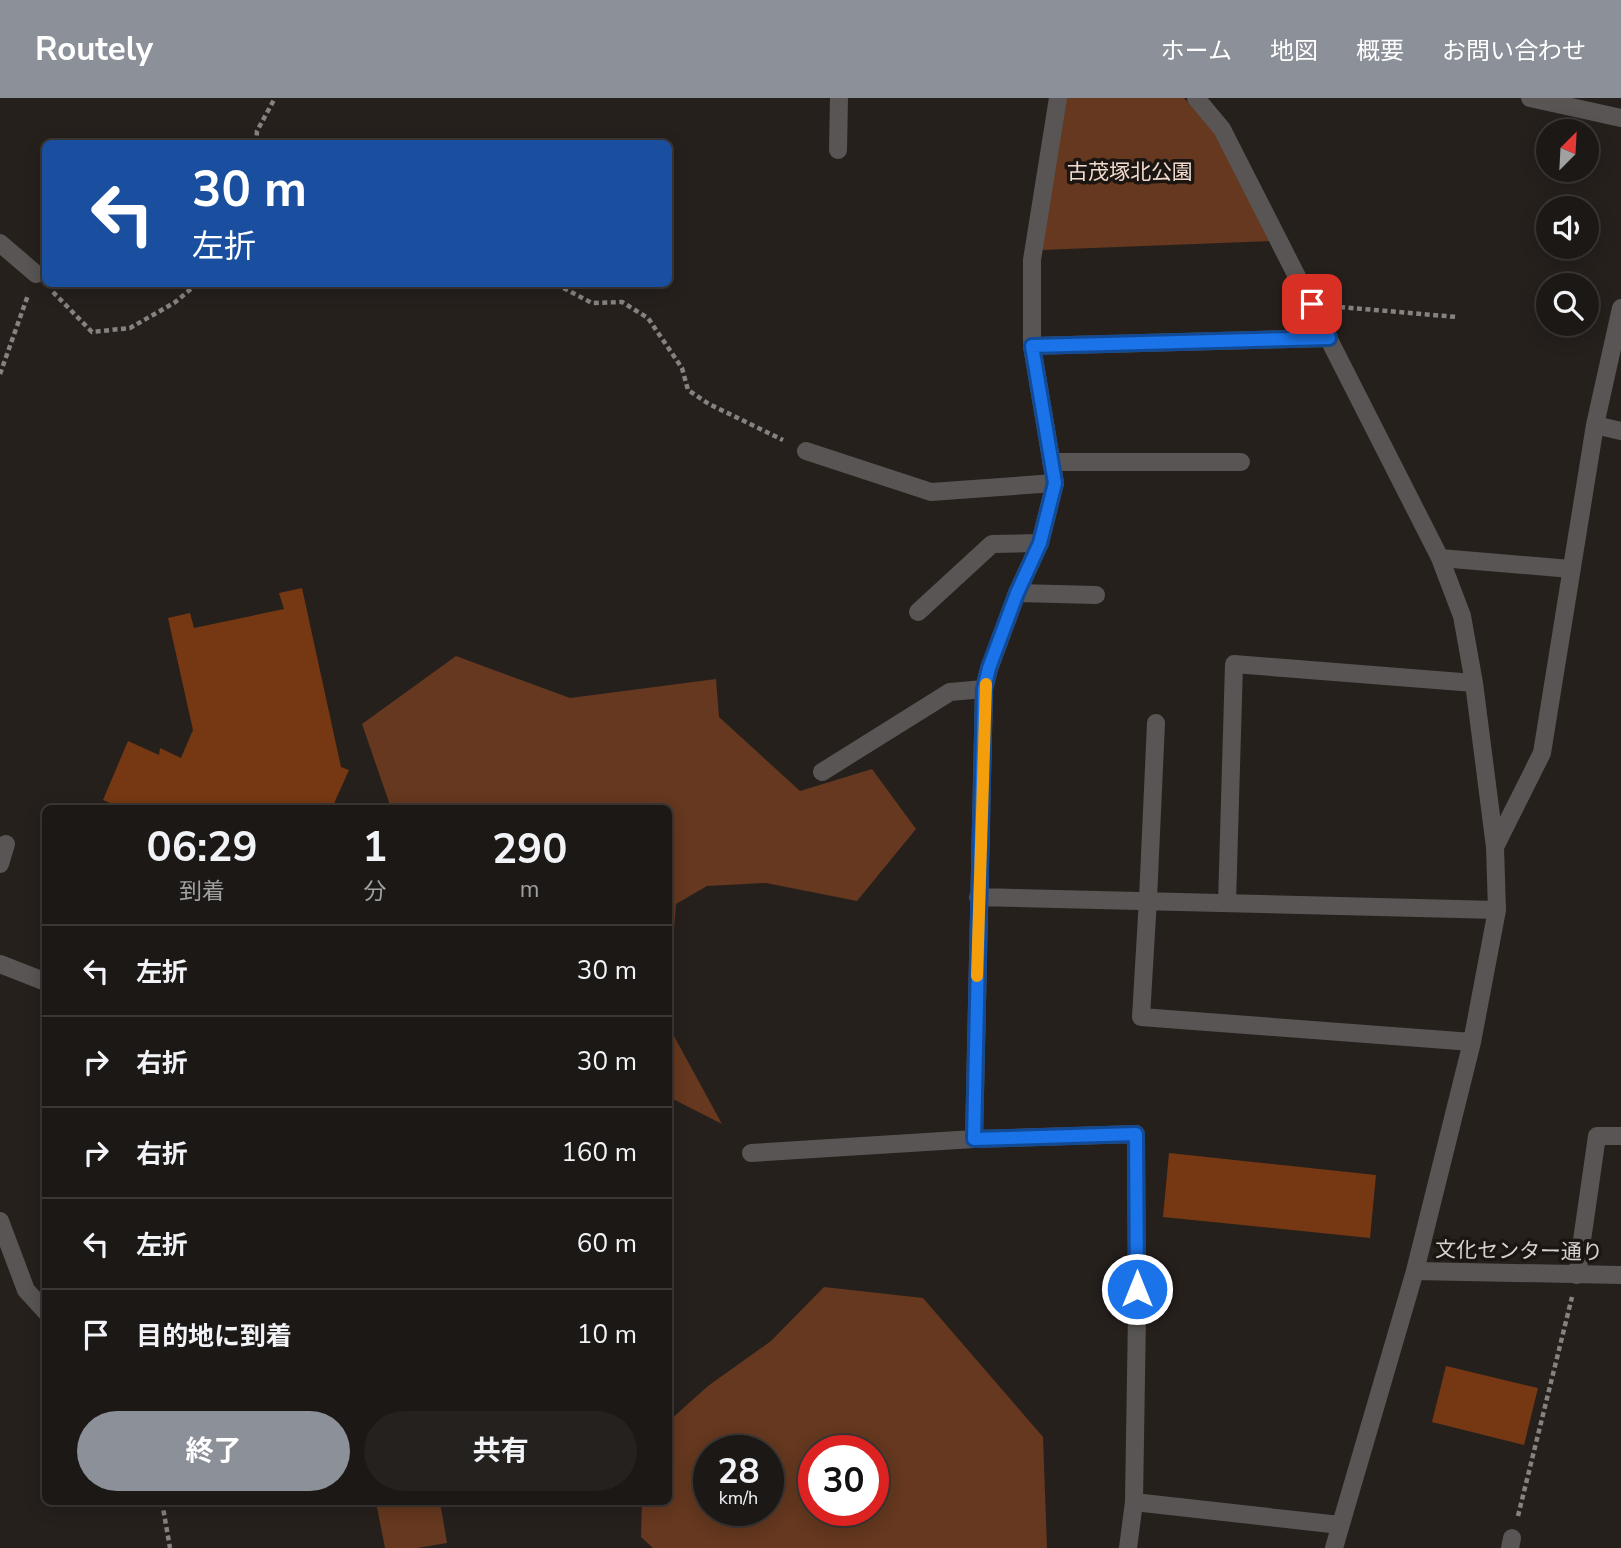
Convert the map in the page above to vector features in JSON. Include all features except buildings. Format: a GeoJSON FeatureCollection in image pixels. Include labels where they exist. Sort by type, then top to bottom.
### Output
{"type":"FeatureCollection","features":[{"type":"Feature","properties":{"kind":"street"},"geometry":{"type":"LineString","coordinates":[[838,150],[839,98]]}},
{"type":"Feature","properties":{"kind":"street"},"geometry":{"type":"LineString","coordinates":[[974,1139],[984,689],[1017,593],[1040,543],[1055,483],[1032,346],[1032,260],[1058,98]]}},
{"type":"Feature","properties":{"kind":"street"},"geometry":{"type":"LineString","coordinates":[[1196,98],[1222,129],[1440,558],[1462,616],[1474,683],[1495,847],[1497,909],[1472,1042],[1415,1271],[1334,1548]]}},
{"type":"Feature","properties":{"kind":"street"},"geometry":{"type":"LineString","coordinates":[[1530,98],[1621,118]]}},
{"type":"Feature","properties":{"kind":"street"},"geometry":{"type":"LineString","coordinates":[[0,243],[36,274]]}},
{"type":"Feature","properties":{"kind":"street"},"geometry":{"type":"LineString","coordinates":[[1495,847],[1542,753],[1595,425],[1621,308]]}},
{"type":"Feature","properties":{"kind":"street"},"geometry":{"type":"LineString","coordinates":[[1032,346],[1329,338]]}},
{"type":"Feature","properties":{"kind":"street"},"geometry":{"type":"LineString","coordinates":[[1595,425],[1621,430]]}},
{"type":"Feature","properties":{"kind":"street"},"geometry":{"type":"LineString","coordinates":[[806,451],[932,492],[1055,483]]}},
{"type":"Feature","properties":{"kind":"street"},"geometry":{"type":"LineString","coordinates":[[1051,462],[1241,462]]}},
{"type":"Feature","properties":{"kind":"street"},"geometry":{"type":"LineString","coordinates":[[918,612],[992,544],[1040,543]]}},
{"type":"Feature","properties":{"kind":"street"},"geometry":{"type":"LineString","coordinates":[[1440,558],[1571,569]]}},
{"type":"Feature","properties":{"kind":"street"},"geometry":{"type":"LineString","coordinates":[[1017,593],[1096,595]]}},
{"type":"Feature","properties":{"kind":"street"},"geometry":{"type":"LineString","coordinates":[[1227,903],[1234,664],[1474,683]]}},
{"type":"Feature","properties":{"kind":"street"},"geometry":{"type":"LineString","coordinates":[[822,772],[950,692],[984,689]]}},
{"type":"Feature","properties":{"kind":"street"},"geometry":{"type":"LineString","coordinates":[[1156,723],[1141,1017],[1472,1042]]}},
{"type":"Feature","properties":{"kind":"street"},"geometry":{"type":"LineString","coordinates":[[0,864],[6,844]]}},
{"type":"Feature","properties":{"kind":"street"},"geometry":{"type":"LineString","coordinates":[[978,897],[1497,909]]}},
{"type":"Feature","properties":{"kind":"street"},"geometry":{"type":"LineString","coordinates":[[0,964],[42,980]]}},
{"type":"Feature","properties":{"kind":"street"},"geometry":{"type":"LineString","coordinates":[[751,1153],[974,1139],[1136,1134],[1134,1502],[1128,1548]]}},
{"type":"Feature","properties":{"kind":"street"},"geometry":{"type":"LineString","coordinates":[[1577,1275],[1597,1136],[1621,1136]]}},
{"type":"Feature","properties":{"kind":"street"},"geometry":{"type":"LineString","coordinates":[[0,1221],[26,1290],[42,1308]]}},
{"type":"Feature","properties":{"kind":"street","name":"文化センター通り"},"geometry":{"type":"LineString","coordinates":[[1415,1271],[1621,1275]]}},
{"type":"Feature","properties":{"kind":"street"},"geometry":{"type":"LineString","coordinates":[[1134,1502],[1340,1525]]}},
{"type":"Feature","properties":{"kind":"path"},"geometry":{"type":"LineString","coordinates":[[256,140],[257,131],[275,98]]}},
{"type":"Feature","properties":{"kind":"path"},"geometry":{"type":"LineString","coordinates":[[0,374],[36,274],[42,280]]}},
{"type":"Feature","properties":{"kind":"path"},"geometry":{"type":"LineString","coordinates":[[49,287],[92,331],[130,328],[174,303],[193,287]]}},
{"type":"Feature","properties":{"kind":"path"},"geometry":{"type":"LineString","coordinates":[[562,287],[592,303],[622,302],[648,318],[682,368],[688,390],[709,404],[806,451]]}},
{"type":"Feature","properties":{"kind":"path"},"geometry":{"type":"LineString","coordinates":[[1312,304],[1457,317]]}},
{"type":"Feature","properties":{"kind":"path"},"geometry":{"type":"LineString","coordinates":[[1511,1543],[1577,1275]]}},
{"type":"Feature","properties":{"kind":"path"},"geometry":{"type":"LineString","coordinates":[[163,1505],[170,1548]]}},
{"type":"Feature","properties":{"kind":"green space","name":"古茂塚北公園"},"geometry":{"type":"Polygon","coordinates":[[[1065,98],[1184,98],[1216,133],[1273,241],[1041,250],[1065,98]]]}},
{"type":"Feature","properties":{"kind":"green space"},"geometry":{"type":"Polygon","coordinates":[[[456,656],[570,698],[716,679],[719,717],[800,791],[872,769],[916,829],[857,901],[766,883],[707,886],[676,904],[672,958],[672,805],[390,805],[362,724],[456,656]]]}},
{"type":"Feature","properties":{"kind":"green space"},"geometry":{"type":"Polygon","coordinates":[[[672,1032],[722,1124],[672,1099],[672,1032]]]}},
{"type":"Feature","properties":{"kind":"green space"},"geometry":{"type":"Polygon","coordinates":[[[824,1287],[923,1298],[1043,1437],[1047,1548],[653,1548],[641,1537],[642,1505],[672,1505],[672,1418],[708,1386],[771,1341],[824,1287]]]}},
{"type":"Feature","properties":{"kind":"green space"},"geometry":{"type":"Polygon","coordinates":[[[377,1505],[441,1505],[447,1543],[417,1548],[385,1548],[377,1505]]]}},
{"type":"Feature","properties":{"kind":"slow traffic"},"geometry":{"type":"LineString","coordinates":[[977,976],[986,684]]}},
{"type":"Feature","properties":{"kind":"route"},"geometry":{"type":"LineString","coordinates":[[1137,1289],[1136,1134],[974,1139],[984,689],[1017,593],[1040,543],[1055,483],[1032,346],[1329,338],[1312,304]]}}]}
